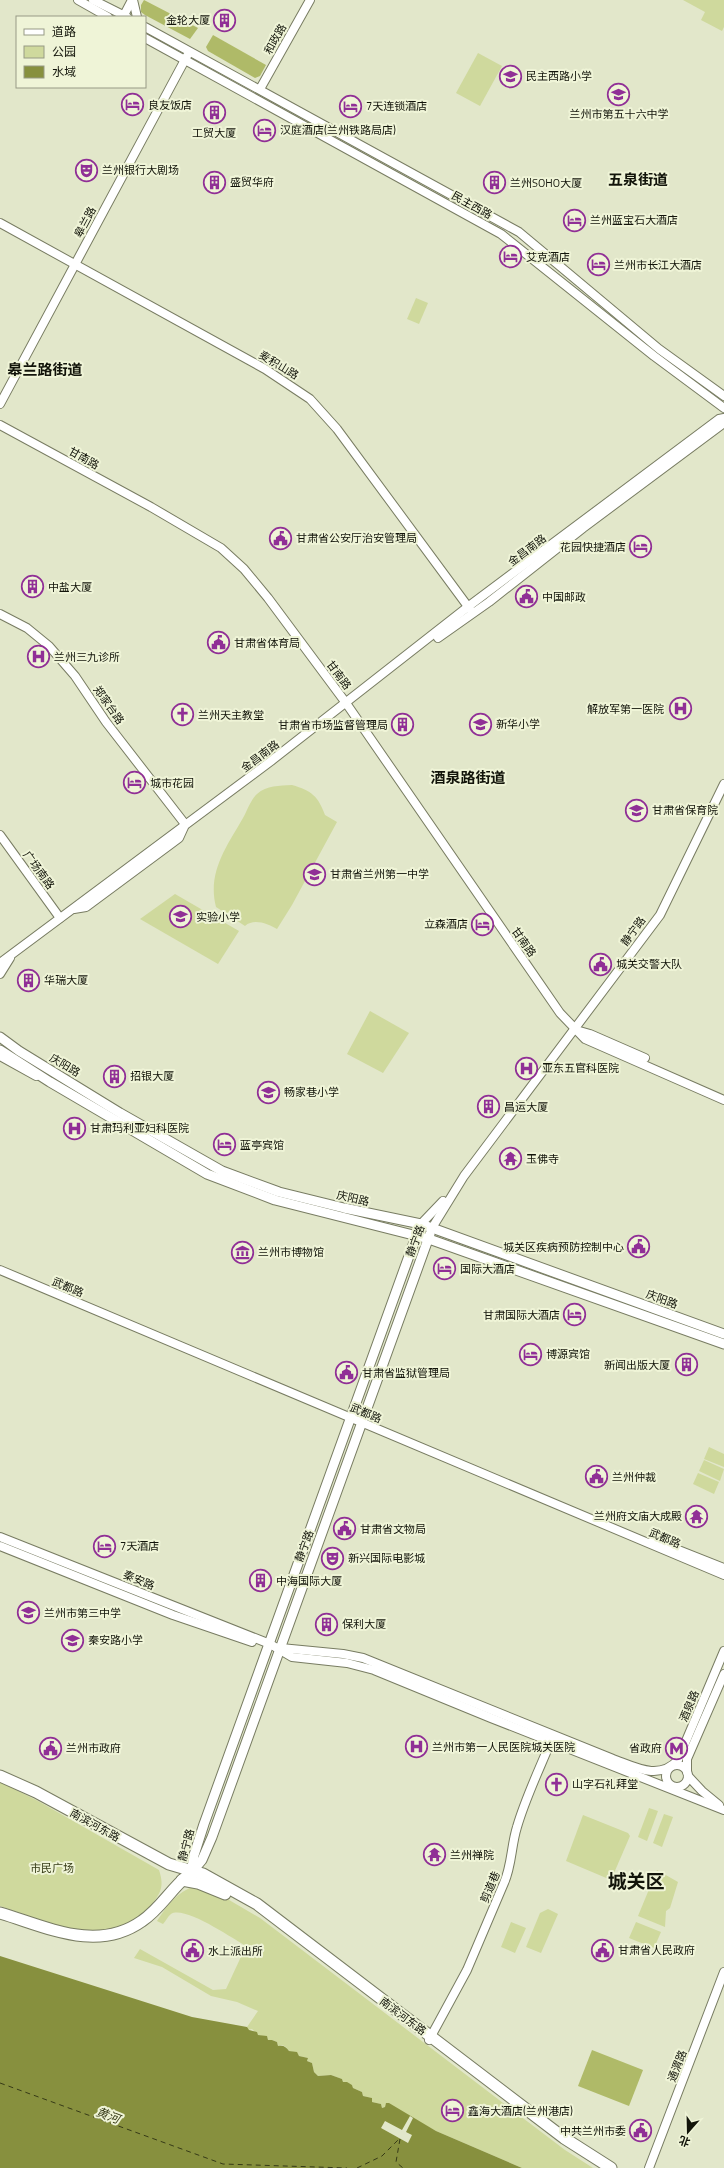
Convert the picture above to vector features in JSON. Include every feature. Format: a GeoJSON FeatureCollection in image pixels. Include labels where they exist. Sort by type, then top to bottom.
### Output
{"type":"FeatureCollection","features":[{"type":"Feature","properties":{"kind":"highway","name":"南滨河东路"},"geometry":{"type":"LineString","coordinates":[[0,1776],[36,1792],[169,1864],[191,1873],[203,1874],[257,1904],[551,2135],[600,2168]]}},
{"type":"Feature","properties":{"kind":"highway"},"geometry":{"type":"LineString","coordinates":[[0,1913],[70,1935],[94,1938],[106,1937],[129,1930],[142,1921],[182,1880],[191,1873]]}},
{"type":"Feature","properties":{"kind":"highway","name":"南滨河东路"},"geometry":{"type":"LineString","coordinates":[[182,1880],[212,1888],[250,1907],[564,2138],[611,2168]]}},
{"type":"Feature","properties":{"kind":"main road","name":"庆阳路"},"geometry":{"type":"LineString","coordinates":[[0,1037],[19,1051],[120,1113],[222,1171],[279,1192],[344,1208],[421,1224],[724,1334]]}},
{"type":"Feature","properties":{"kind":"main road","name":"庆阳路"},"geometry":{"type":"LineString","coordinates":[[0,1050],[50,1082],[207,1174],[275,1200],[417,1235],[724,1344]]}},
{"type":"Feature","properties":{"kind":"main road","name":"静宁路"},"geometry":{"type":"LineString","coordinates":[[191,1873],[196,1849],[421,1224]]}},
{"type":"Feature","properties":{"kind":"main road","name":"静宁路"},"geometry":{"type":"LineString","coordinates":[[191,1873],[202,1860],[212,1837],[432,1228]]}},
{"type":"Feature","properties":{"kind":"street"},"geometry":{"type":"LineString","coordinates":[[78,0],[106,16]]}},
{"type":"Feature","properties":{"kind":"street"},"geometry":{"type":"LineString","coordinates":[[93,0],[124,16],[133,0]]}},
{"type":"Feature","properties":{"kind":"street"},"geometry":{"type":"LineString","coordinates":[[133,0],[137,16]]}},
{"type":"Feature","properties":{"kind":"street","name":"和政路"},"geometry":{"type":"LineString","coordinates":[[260,89],[310,0]]}},
{"type":"Feature","properties":{"kind":"street","name":"民主西路"},"geometry":{"type":"LineString","coordinates":[[146,27],[519,232],[653,344],[724,396]]}},
{"type":"Feature","properties":{"kind":"street","name":"民主西路"},"geometry":{"type":"LineString","coordinates":[[146,39],[501,234],[654,356],[724,408]]}},
{"type":"Feature","properties":{"kind":"street","name":"皋兰路"},"geometry":{"type":"LineString","coordinates":[[0,404],[190,50]]}},
{"type":"Feature","properties":{"kind":"street","name":"麦积山路"},"geometry":{"type":"LineString","coordinates":[[0,223],[265,369],[310,399],[337,430],[471,609]]}},
{"type":"Feature","properties":{"kind":"street","name":"金昌南路"},"geometry":{"type":"LineString","coordinates":[[0,963],[271,761],[471,609],[630,484],[719,419],[724,418]]}},
{"type":"Feature","properties":{"kind":"street","name":"金昌南路"},"geometry":{"type":"LineString","coordinates":[[471,609],[489,602],[583,528],[724,423]]}},
{"type":"Feature","properties":{"kind":"street","name":"甘南路"},"geometry":{"type":"LineString","coordinates":[[0,425],[151,507],[221,548],[244,569],[268,598],[346,703],[560,1013],[575,1030],[585,1039],[724,1100]]}},
{"type":"Feature","properties":{"kind":"street","name":"郑家台路"},"geometry":{"type":"LineString","coordinates":[[0,614],[27,628],[49,646],[75,676],[106,722],[185,824]]}},
{"type":"Feature","properties":{"kind":"street","name":"静宁路"},"geometry":{"type":"LineString","coordinates":[[421,1224],[452,1192],[660,915],[724,784]]}},
{"type":"Feature","properties":{"kind":"street","name":"广场南路"},"geometry":{"type":"LineString","coordinates":[[0,835],[60,918]]}},
{"type":"Feature","properties":{"kind":"street"},"geometry":{"type":"LineString","coordinates":[[0,955],[23,945]]}},
{"type":"Feature","properties":{"kind":"street"},"geometry":{"type":"LineString","coordinates":[[0,974],[10,959],[23,945]]}},
{"type":"Feature","properties":{"kind":"street"},"geometry":{"type":"LineString","coordinates":[[575,1030],[590,1034],[724,1094]]}},
{"type":"Feature","properties":{"kind":"street"},"geometry":{"type":"LineString","coordinates":[[0,1031],[19,1051]]}},
{"type":"Feature","properties":{"kind":"street"},"geometry":{"type":"LineString","coordinates":[[0,1056],[23,1071],[50,1082]]}},
{"type":"Feature","properties":{"kind":"street","name":"静宁路"},"geometry":{"type":"LineString","coordinates":[[432,1228],[452,1192]]}},
{"type":"Feature","properties":{"kind":"street","name":"武都路"},"geometry":{"type":"LineString","coordinates":[[0,1265],[352,1417]]}},
{"type":"Feature","properties":{"kind":"street","name":"武都路"},"geometry":{"type":"LineString","coordinates":[[0,1270],[352,1417],[724,1568]]}},
{"type":"Feature","properties":{"kind":"street","name":"武都路"},"geometry":{"type":"LineString","coordinates":[[362,1421],[724,1575]]}},
{"type":"Feature","properties":{"kind":"street","name":"秦安路"},"geometry":{"type":"LineString","coordinates":[[0,1537],[280,1648],[292,1657],[347,1663],[374,1670],[491,1718],[552,1738]]}},
{"type":"Feature","properties":{"kind":"street","name":"秦安路"},"geometry":{"type":"LineString","coordinates":[[0,1546],[174,1615],[262,1646],[270,1644]]}},
{"type":"Feature","properties":{"kind":"street","name":"酒泉路"},"geometry":{"type":"LineString","coordinates":[[671,1768],[678,1760],[683,1750],[724,1651]]}},
{"type":"Feature","properties":{"kind":"street","name":"酒泉路"},"geometry":{"type":"LineString","coordinates":[[687,1774],[687,1758],[724,1674]]}},
{"type":"Feature","properties":{"kind":"street"},"geometry":{"type":"LineString","coordinates":[[552,1738],[645,1771],[680,1766],[702,1792],[724,1809]]}},
{"type":"Feature","properties":{"kind":"street"},"geometry":{"type":"LineString","coordinates":[[552,1738],[653,1782],[724,1809]]}},
{"type":"Feature","properties":{"kind":"street","name":"剪道巷"},"geometry":{"type":"LineString","coordinates":[[430,2039],[467,1970],[509,1873],[513,1842],[520,1816],[552,1738]]}},
{"type":"Feature","properties":{"kind":"street"},"geometry":{"type":"LineString","coordinates":[[671,1768],[667,1773],[667,1780],[674,1787],[690,1797]]}},
{"type":"Feature","properties":{"kind":"street"},"geometry":{"type":"LineString","coordinates":[[653,1782],[680,1787],[685,1784],[687,1774]]}},
{"type":"Feature","properties":{"kind":"street","name":"通渭路"},"geometry":{"type":"LineString","coordinates":[[649,2168],[724,1972]]}},
{"type":"Feature","properties":{"kind":"green space"},"geometry":{"type":"Polygon","coordinates":[[[683,0],[724,0],[724,27],[722,31],[701,20],[705,12],[683,0]]]}},
{"type":"Feature","properties":{"kind":"green space"},"geometry":{"type":"Polygon","coordinates":[[[478,53],[502,66],[480,106],[456,93],[478,53]]]}},
{"type":"Feature","properties":{"kind":"green space"},"geometry":{"type":"Polygon","coordinates":[[[416,298],[428,303],[419,324],[407,319],[416,298]]]}},
{"type":"Feature","properties":{"kind":"green space"},"geometry":{"type":"Polygon","coordinates":[[[292,785],[313,795],[320,803],[325,815],[337,822],[292,905],[277,929],[257,922],[253,922],[245,926],[216,907],[214,882],[216,871],[225,849],[255,796],[269,787],[292,785]]]}},
{"type":"Feature","properties":{"kind":"green space"},"geometry":{"type":"Polygon","coordinates":[[[175,894],[239,931],[218,964],[140,919],[175,894]]]}},
{"type":"Feature","properties":{"kind":"green space"},"geometry":{"type":"Polygon","coordinates":[[[370,1011],[409,1033],[383,1073],[347,1054],[370,1011]]]}},
{"type":"Feature","properties":{"kind":"green space"},"geometry":{"type":"Polygon","coordinates":[[[709,1447],[724,1454],[724,1467],[704,1459],[709,1447]]]}},
{"type":"Feature","properties":{"kind":"green space"},"geometry":{"type":"Polygon","coordinates":[[[704,1460],[724,1469],[720,1481],[699,1471],[704,1460]]]}},
{"type":"Feature","properties":{"kind":"green space"},"geometry":{"type":"Polygon","coordinates":[[[698,1473],[719,1482],[714,1494],[693,1484],[698,1473]]]}},
{"type":"Feature","properties":{"kind":"green space","name":"市民广场"},"geometry":{"type":"Polygon","coordinates":[[[0,1782],[38,1801],[159,1870],[162,1882],[159,1895],[149,1908],[133,1921],[116,1929],[97,1931],[77,1930],[57,1925],[0,1906],[0,1782]]]}},
{"type":"Feature","properties":{"kind":"green space"},"geometry":{"type":"Polygon","coordinates":[[[649,1808],[658,1811],[647,1841],[638,1837],[649,1808]]]}},
{"type":"Feature","properties":{"kind":"green space"},"geometry":{"type":"Polygon","coordinates":[[[664,1814],[673,1817],[662,1847],[653,1843],[664,1814]]]}},
{"type":"Feature","properties":{"kind":"green space"},"geometry":{"type":"Polygon","coordinates":[[[583,1815],[628,1833],[630,1836],[611,1880],[566,1861],[583,1815]]]}},
{"type":"Feature","properties":{"kind":"green space"},"geometry":{"type":"Polygon","coordinates":[[[657,1870],[678,1882],[670,1908],[666,1911],[665,1927],[638,1916],[657,1870]]]}},
{"type":"Feature","properties":{"kind":"green space"},"geometry":{"type":"Polygon","coordinates":[[[195,1886],[224,1897],[260,1918],[565,2150],[593,2168],[522,2168],[436,2131],[386,2104],[385,2107],[382,2108],[381,2104],[372,2102],[372,2098],[363,2096],[362,2092],[353,2088],[352,2085],[343,2082],[342,2079],[331,2075],[318,2076],[314,2072],[312,2063],[307,2061],[308,2058],[299,2056],[297,2053],[289,2051],[286,2047],[280,2045],[278,2046],[277,2042],[268,2040],[267,2037],[258,2035],[252,2029],[248,2030],[247,2027],[258,2011],[237,2002],[211,1996],[162,1967],[134,1958],[140,1949],[213,1990],[226,1989],[246,1946],[220,1930],[186,1914],[177,1912],[171,1914],[163,1924],[157,1921],[178,1895],[195,1886]]]}},
{"type":"Feature","properties":{"kind":"green space"},"geometry":{"type":"Polygon","coordinates":[[[548,1909],[558,1914],[541,1953],[526,1947],[540,1913],[548,1909]]]}},
{"type":"Feature","properties":{"kind":"green space"},"geometry":{"type":"Polygon","coordinates":[[[511,1922],[526,1928],[515,1953],[501,1947],[511,1922]]]}},
{"type":"Feature","properties":{"kind":"green space"},"geometry":{"type":"Polygon","coordinates":[[[636,1922],[661,1932],[654,1948],[629,1938],[636,1922]]]}},
{"type":"Feature","properties":{"kind":"shaded area"},"geometry":{"type":"Polygon","coordinates":[[[144,0],[198,28],[190,39],[141,12],[141,5],[144,0]]]}},
{"type":"Feature","properties":{"kind":"shaded area"},"geometry":{"type":"Polygon","coordinates":[[[213,35],[266,65],[260,76],[255,78],[208,51],[206,47],[213,35]]]}},
{"type":"Feature","properties":{"kind":"shaded area"},"geometry":{"type":"Polygon","coordinates":[[[592,2050],[643,2070],[629,2106],[578,2086],[592,2050]]]}},
{"type":"Feature","properties":{"kind":"water","name":"黄河"},"geometry":{"type":"Polygon","coordinates":[[[0,1956],[192,2017],[247,2027],[249,2030],[257,2032],[258,2035],[267,2036],[268,2040],[277,2042],[278,2046],[286,2047],[289,2051],[297,2052],[299,2056],[308,2058],[307,2061],[312,2063],[314,2072],[318,2076],[331,2075],[342,2079],[343,2082],[347,2082],[352,2085],[353,2088],[362,2092],[363,2096],[372,2098],[372,2102],[381,2104],[382,2108],[385,2107],[386,2103],[389,2103],[436,2131],[522,2168],[0,2168],[0,1956]]]}},
{"type":"Feature","properties":{"kind":"pier"},"geometry":{"type":"Polygon","coordinates":[[[410,2116],[413,2118],[406,2132],[412,2135],[408,2143],[381,2128],[385,2121],[402,2130],[410,2116]]]}},
{"type":"Feature","properties":{"kind":"ferry route"},"geometry":{"type":"LineString","coordinates":[[0,2083],[223,2164],[347,2168]]}},
{"type":"Feature","properties":{"kind":"ferry route"},"geometry":{"type":"LineString","coordinates":[[357,2168],[382,2156],[400,2138]]}},
{"type":"Feature","properties":{"kind":"ferry route"},"geometry":{"type":"LineString","coordinates":[[400,2139],[396,2162],[403,2168]]}},
{"type":"Feature","properties":{"kind":"place","name":"金轮大厦"},"geometry":{"type":"Point","coordinates":[225,20]}},
{"type":"Feature","properties":{"kind":"place","name":"民主西路小学"},"geometry":{"type":"Point","coordinates":[511,76]}},
{"type":"Feature","properties":{"kind":"place","name":"兰州市第五十六中学"},"geometry":{"type":"Point","coordinates":[619,94]}},
{"type":"Feature","properties":{"kind":"place","name":"良友饭店"},"geometry":{"type":"Point","coordinates":[133,105]}},
{"type":"Feature","properties":{"kind":"place","name":"7天连锁酒店"},"geometry":{"type":"Point","coordinates":[350,106]}},
{"type":"Feature","properties":{"kind":"place","name":"工贸大厦"},"geometry":{"type":"Point","coordinates":[214,113]}},
{"type":"Feature","properties":{"kind":"place","name":"汉庭酒店(兰州铁路局店)"},"geometry":{"type":"Point","coordinates":[264,130]}},
{"type":"Feature","properties":{"kind":"place","name":"兰州银行大剧场"},"geometry":{"type":"Point","coordinates":[86,170]}},
{"type":"Feature","properties":{"kind":"place","name":"盛贸华府"},"geometry":{"type":"Point","coordinates":[215,182]}},
{"type":"Feature","properties":{"kind":"place","name":"兰州SOHO大厦"},"geometry":{"type":"Point","coordinates":[494,183]}},
{"type":"Feature","properties":{"kind":"place","name":"兰州蓝宝石大酒店"},"geometry":{"type":"Point","coordinates":[574,220]}},
{"type":"Feature","properties":{"kind":"place","name":"艾克酒店"},"geometry":{"type":"Point","coordinates":[510,257]}},
{"type":"Feature","properties":{"kind":"place","name":"兰州市长江大酒店"},"geometry":{"type":"Point","coordinates":[599,265]}},
{"type":"Feature","properties":{"kind":"place","name":"甘肃省公安厅治安管理局"},"geometry":{"type":"Point","coordinates":[281,538]}},
{"type":"Feature","properties":{"kind":"place","name":"花园快捷酒店"},"geometry":{"type":"Point","coordinates":[641,547]}},
{"type":"Feature","properties":{"kind":"place","name":"中盐大厦"},"geometry":{"type":"Point","coordinates":[32,587]}},
{"type":"Feature","properties":{"kind":"place","name":"中国邮政"},"geometry":{"type":"Point","coordinates":[526,597]}},
{"type":"Feature","properties":{"kind":"place","name":"甘肃省体育局"},"geometry":{"type":"Point","coordinates":[218,643]}},
{"type":"Feature","properties":{"kind":"place","name":"兰州三九诊所"},"geometry":{"type":"Point","coordinates":[39,657]}},
{"type":"Feature","properties":{"kind":"place","name":"解放军第一医院"},"geometry":{"type":"Point","coordinates":[680,709]}},
{"type":"Feature","properties":{"kind":"place","name":"兰州天主教堂"},"geometry":{"type":"Point","coordinates":[182,715]}},
{"type":"Feature","properties":{"kind":"place","name":"新华小学"},"geometry":{"type":"Point","coordinates":[481,724]}},
{"type":"Feature","properties":{"kind":"place","name":"甘肃省市场监督管理局"},"geometry":{"type":"Point","coordinates":[403,725]}},
{"type":"Feature","properties":{"kind":"place","name":"城市花园"},"geometry":{"type":"Point","coordinates":[134,783]}},
{"type":"Feature","properties":{"kind":"place","name":"甘肃省保育院"},"geometry":{"type":"Point","coordinates":[637,810]}},
{"type":"Feature","properties":{"kind":"place","name":"甘肃省兰州第一中学"},"geometry":{"type":"Point","coordinates":[314,874]}},
{"type":"Feature","properties":{"kind":"place","name":"实验小学"},"geometry":{"type":"Point","coordinates":[180,917]}},
{"type":"Feature","properties":{"kind":"place","name":"立森酒店"},"geometry":{"type":"Point","coordinates":[483,924]}},
{"type":"Feature","properties":{"kind":"place","name":"城关交警大队"},"geometry":{"type":"Point","coordinates":[601,964]}},
{"type":"Feature","properties":{"kind":"place","name":"华瑞大厦"},"geometry":{"type":"Point","coordinates":[28,980]}},
{"type":"Feature","properties":{"kind":"place","name":"亚东五官科医院"},"geometry":{"type":"Point","coordinates":[527,1068]}},
{"type":"Feature","properties":{"kind":"place","name":"招银大厦"},"geometry":{"type":"Point","coordinates":[114,1076]}},
{"type":"Feature","properties":{"kind":"place","name":"畅家巷小学"},"geometry":{"type":"Point","coordinates":[268,1092]}},
{"type":"Feature","properties":{"kind":"place","name":"昌运大厦"},"geometry":{"type":"Point","coordinates":[489,1107]}},
{"type":"Feature","properties":{"kind":"place","name":"甘肃玛利亚妇科医院"},"geometry":{"type":"Point","coordinates":[74,1128]}},
{"type":"Feature","properties":{"kind":"place","name":"蓝亭宾馆"},"geometry":{"type":"Point","coordinates":[224,1145]}},
{"type":"Feature","properties":{"kind":"place","name":"玉佛寺"},"geometry":{"type":"Point","coordinates":[511,1159]}},
{"type":"Feature","properties":{"kind":"place","name":"城关区疾病预防控制中心"},"geometry":{"type":"Point","coordinates":[639,1247]}},
{"type":"Feature","properties":{"kind":"place","name":"兰州市博物馆"},"geometry":{"type":"Point","coordinates":[243,1252]}},
{"type":"Feature","properties":{"kind":"place","name":"国际大酒店"},"geometry":{"type":"Point","coordinates":[444,1269]}},
{"type":"Feature","properties":{"kind":"place","name":"甘肃国际大酒店"},"geometry":{"type":"Point","coordinates":[575,1315]}},
{"type":"Feature","properties":{"kind":"place","name":"博源宾馆"},"geometry":{"type":"Point","coordinates":[530,1354]}},
{"type":"Feature","properties":{"kind":"place","name":"新闻出版大厦"},"geometry":{"type":"Point","coordinates":[686,1365]}},
{"type":"Feature","properties":{"kind":"place","name":"甘肃省监狱管理局"},"geometry":{"type":"Point","coordinates":[347,1373]}},
{"type":"Feature","properties":{"kind":"place","name":"兰州仲裁"},"geometry":{"type":"Point","coordinates":[597,1477]}},
{"type":"Feature","properties":{"kind":"place","name":"兰州府文庙大成殿"},"geometry":{"type":"Point","coordinates":[697,1516]}},
{"type":"Feature","properties":{"kind":"place","name":"甘肃省文物局"},"geometry":{"type":"Point","coordinates":[344,1529]}},
{"type":"Feature","properties":{"kind":"place","name":"7天酒店"},"geometry":{"type":"Point","coordinates":[104,1546]}},
{"type":"Feature","properties":{"kind":"place","name":"新兴国际电影城"},"geometry":{"type":"Point","coordinates":[333,1558]}},
{"type":"Feature","properties":{"kind":"place","name":"中海国际大厦"},"geometry":{"type":"Point","coordinates":[261,1581]}},
{"type":"Feature","properties":{"kind":"place","name":"兰州市第三中学"},"geometry":{"type":"Point","coordinates":[28,1613]}},
{"type":"Feature","properties":{"kind":"place","name":"保利大厦"},"geometry":{"type":"Point","coordinates":[327,1624]}},
{"type":"Feature","properties":{"kind":"place","name":"秦安路小学"},"geometry":{"type":"Point","coordinates":[73,1640]}},
{"type":"Feature","properties":{"kind":"place","name":"兰州市第一人民医院城关医院"},"geometry":{"type":"Point","coordinates":[416,1747]}},
{"type":"Feature","properties":{"kind":"place","name":"兰州市政府"},"geometry":{"type":"Point","coordinates":[50,1748]}},
{"type":"Feature","properties":{"kind":"place","name":"省政府"},"geometry":{"type":"Point","coordinates":[677,1748]}},
{"type":"Feature","properties":{"kind":"place","name":"山字石礼拜堂"},"geometry":{"type":"Point","coordinates":[557,1784]}},
{"type":"Feature","properties":{"kind":"place","name":"兰州禅院"},"geometry":{"type":"Point","coordinates":[434,1855]}},
{"type":"Feature","properties":{"kind":"place","name":"甘肃省人民政府"},"geometry":{"type":"Point","coordinates":[602,1950]}},
{"type":"Feature","properties":{"kind":"place","name":"水上派出所"},"geometry":{"type":"Point","coordinates":[192,1951]}},
{"type":"Feature","properties":{"kind":"place","name":"鑫海大酒店(兰州港店)"},"geometry":{"type":"Point","coordinates":[453,2111]}},
{"type":"Feature","properties":{"kind":"place","name":"中共兰州市委"},"geometry":{"type":"Point","coordinates":[641,2131]}},
{"type":"Feature","properties":{"kind":"district","name":"五泉街道"},"geometry":{"type":"Point","coordinates":[638,179]}},
{"type":"Feature","properties":{"kind":"district","name":"皋兰路街道"},"geometry":{"type":"Point","coordinates":[45,369]}},
{"type":"Feature","properties":{"kind":"district","name":"酒泉路街道"},"geometry":{"type":"Point","coordinates":[468,777]}},
{"type":"Feature","properties":{"kind":"district","name":"城关区"},"geometry":{"type":"Point","coordinates":[636,1880]}}]}
